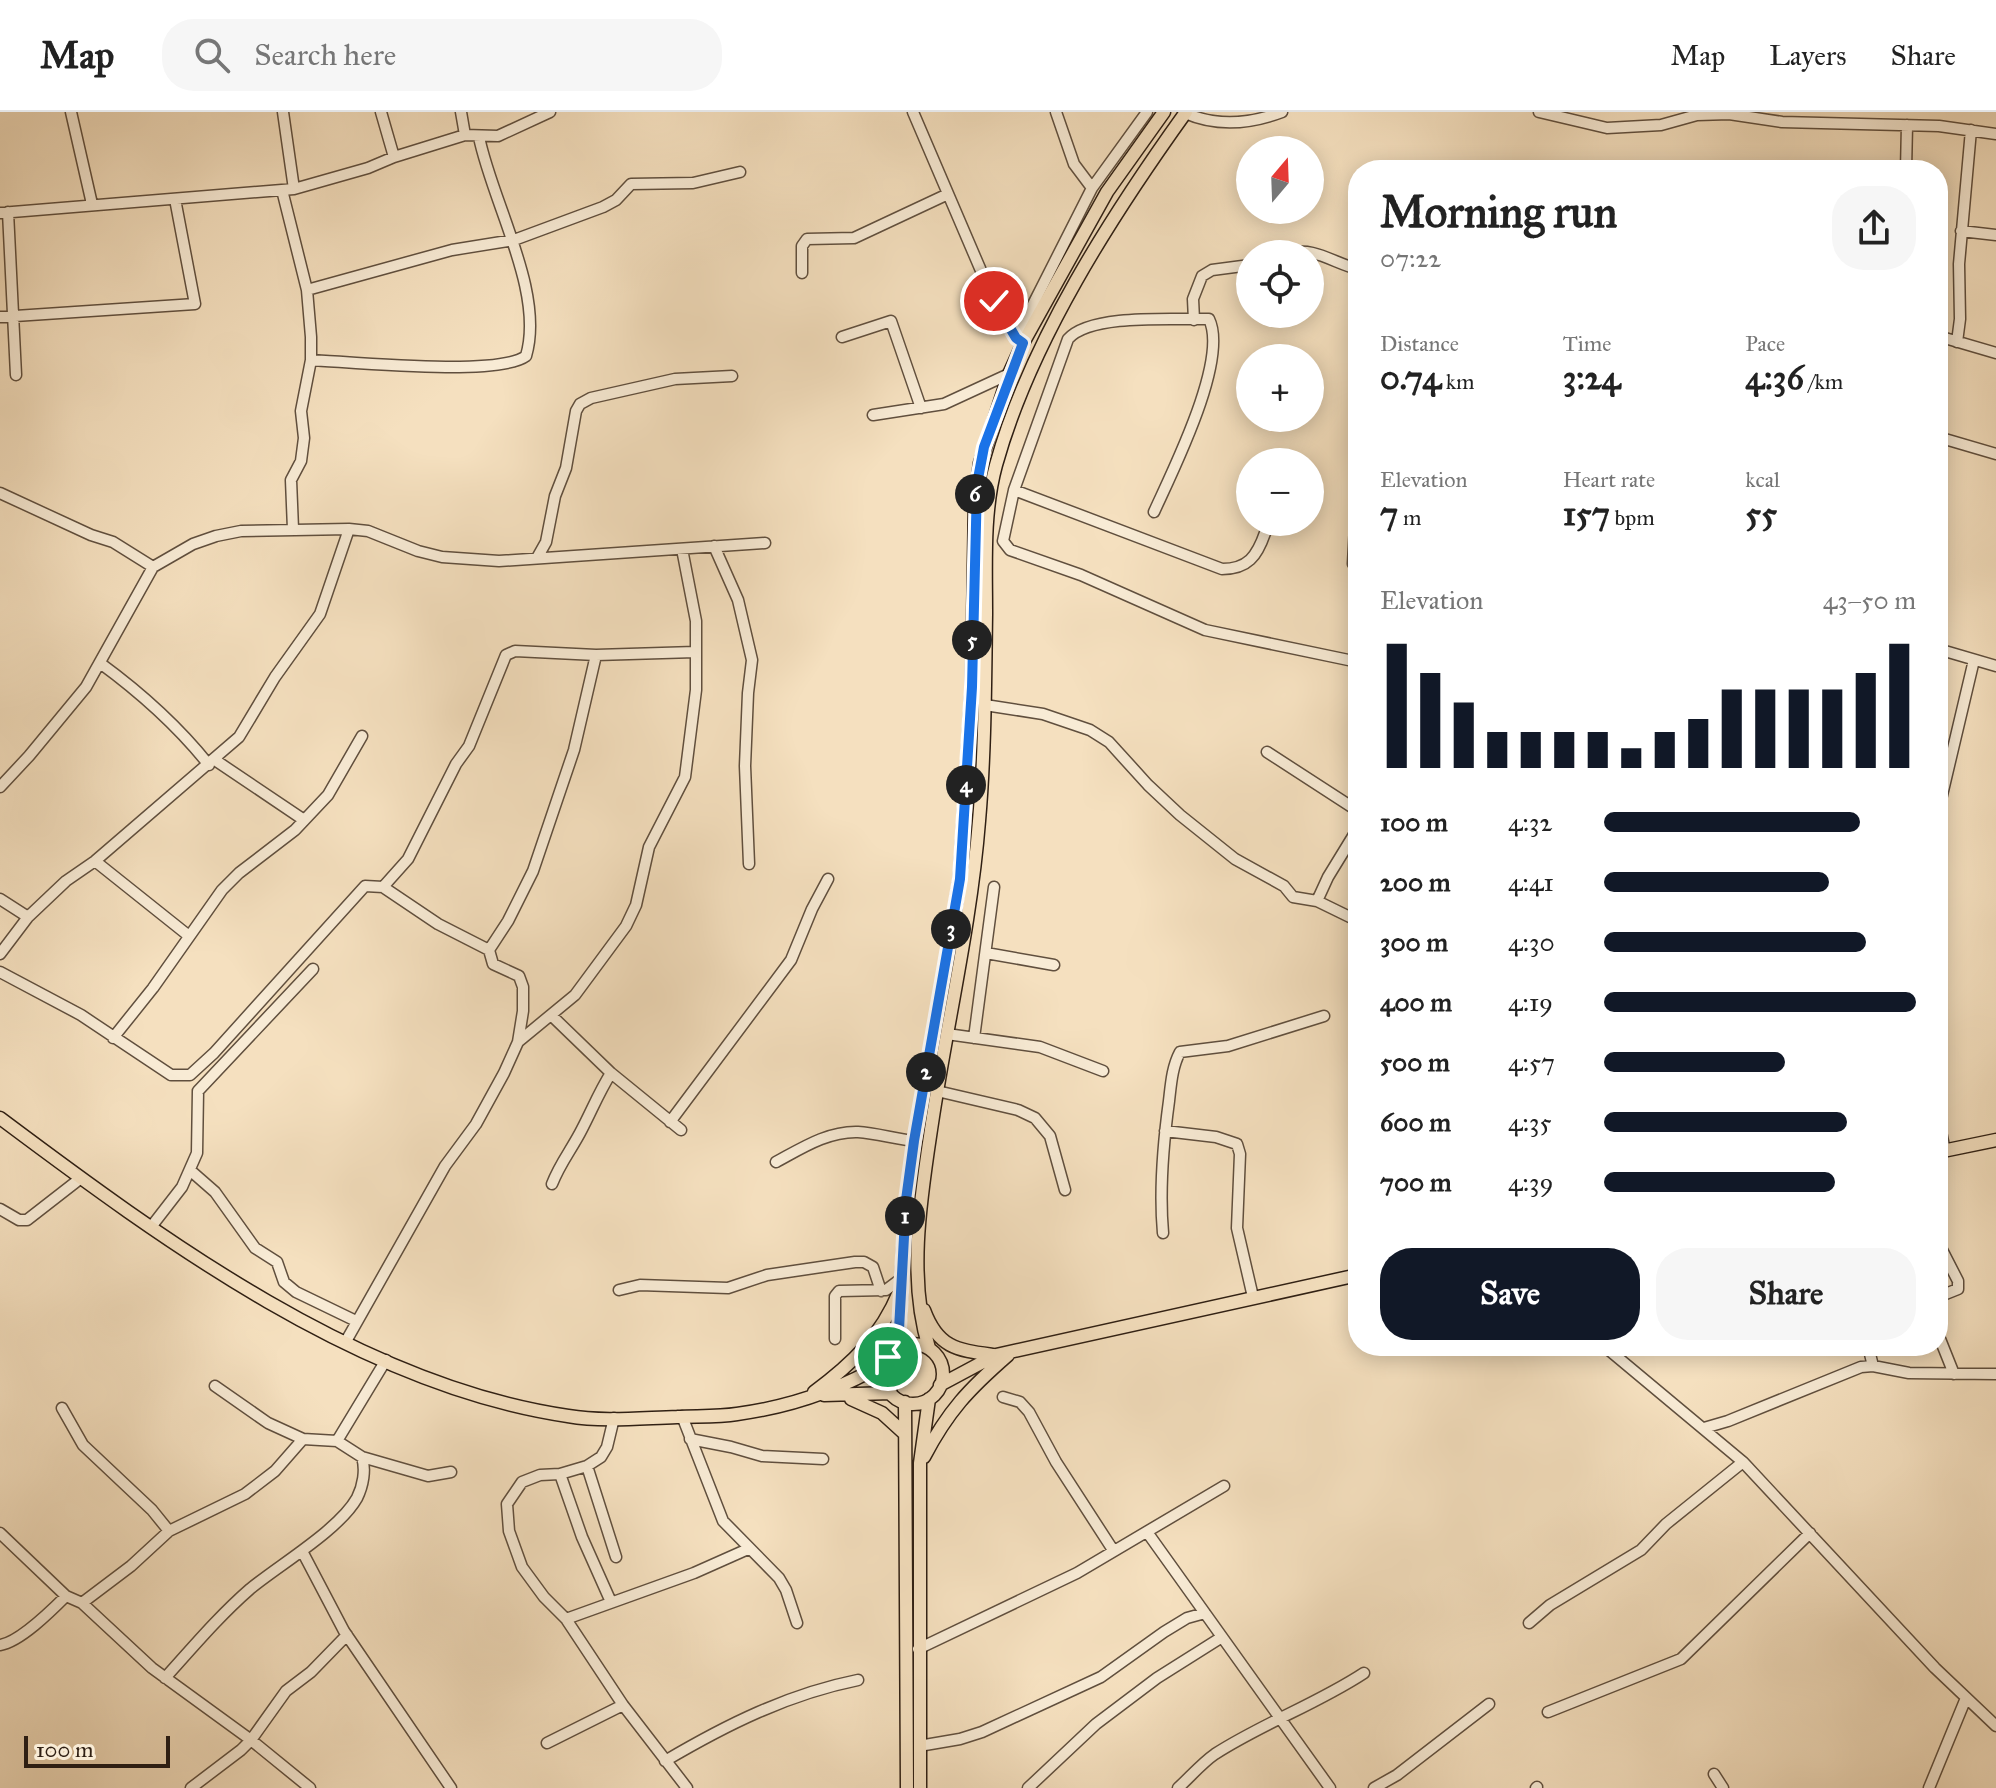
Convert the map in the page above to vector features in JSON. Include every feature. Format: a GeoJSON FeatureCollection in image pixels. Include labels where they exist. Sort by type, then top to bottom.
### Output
{"type":"FeatureCollection","features":[{"type":"Feature","properties":{"kind":"main road"},"geometry":{"type":"LineString","coordinates":[[898,1348],[906,1200],[960,879],[972,687],[977,484],[984,447],[1019,340],[1107,192],[1164,112]]}},
{"type":"Feature","properties":{"kind":"main road"},"geometry":{"type":"LineString","coordinates":[[940,1385],[942,1365],[932,1351],[922,1325],[918,1244],[923,1181],[972,892],[985,705],[988,515],[996,466],[1034,365],[1071,292],[1117,213],[1186,113]]}},
{"type":"Feature","properties":{"kind":"main road"},"geometry":{"type":"LineString","coordinates":[[0,1118],[151,1227],[257,1296],[345,1343],[452,1386],[533,1410],[571,1417],[614,1418],[737,1414],[811,1397],[891,1393]]}},
{"type":"Feature","properties":{"kind":"main road"},"geometry":{"type":"LineString","coordinates":[[1948,1151],[1996,1140]]}},
{"type":"Feature","properties":{"kind":"main road"},"geometry":{"type":"LineString","coordinates":[[920,1788],[920,1463],[929,1399],[940,1385],[992,1357],[1348,1277]]}},
{"type":"Feature","properties":{"kind":"main road"},"geometry":{"type":"LineString","coordinates":[[811,1397],[870,1343],[883,1326],[902,1282]]}},
{"type":"Feature","properties":{"kind":"main road"},"geometry":{"type":"LineString","coordinates":[[919,1296],[934,1330],[943,1341],[962,1350],[992,1357]]}},
{"type":"Feature","properties":{"kind":"main road"},"geometry":{"type":"LineString","coordinates":[[811,1397],[885,1363],[898,1348],[911,1344],[932,1351],[992,1357]]}},
{"type":"Feature","properties":{"kind":"main road"},"geometry":{"type":"LineString","coordinates":[[920,1463],[967,1390],[1011,1352]]}},
{"type":"Feature","properties":{"kind":"main road"},"geometry":{"type":"LineString","coordinates":[[885,1363],[883,1376],[891,1393],[905,1402],[929,1399]]}},
{"type":"Feature","properties":{"kind":"main road"},"geometry":{"type":"LineString","coordinates":[[845,1396],[882,1413],[905,1434]]}},
{"type":"Feature","properties":{"kind":"main road"},"geometry":{"type":"LineString","coordinates":[[905,1402],[907,1788]]}},
{"type":"Feature","properties":{"kind":"street"},"geometry":{"type":"LineString","coordinates":[[71,112],[92,204]]}},
{"type":"Feature","properties":{"kind":"street"},"geometry":{"type":"LineString","coordinates":[[283,112],[294,189]]}},
{"type":"Feature","properties":{"kind":"street"},"geometry":{"type":"LineString","coordinates":[[381,112],[394,157]]}},
{"type":"Feature","properties":{"kind":"street"},"geometry":{"type":"LineString","coordinates":[[461,112],[465,135]]}},
{"type":"Feature","properties":{"kind":"street"},"geometry":{"type":"LineString","coordinates":[[16,375],[4,212],[294,189],[465,135],[498,136],[550,112]]}},
{"type":"Feature","properties":{"kind":"street"},"geometry":{"type":"LineString","coordinates":[[913,112],[994,301],[1019,340]]}},
{"type":"Feature","properties":{"kind":"street"},"geometry":{"type":"LineString","coordinates":[[1056,112],[1074,164],[1092,188]]}},
{"type":"Feature","properties":{"kind":"street"},"geometry":{"type":"LineString","coordinates":[[1019,340],[1092,188],[1147,112]]}},
{"type":"Feature","properties":{"kind":"street"},"geometry":{"type":"LineString","coordinates":[[1186,113],[1201,120],[1222,123],[1243,122],[1282,112]]}},
{"type":"Feature","properties":{"kind":"street"},"geometry":{"type":"LineString","coordinates":[[1539,112],[1607,128],[1661,125],[1697,113],[1798,123],[1907,125],[1996,134]]}},
{"type":"Feature","properties":{"kind":"street"},"geometry":{"type":"LineString","coordinates":[[1906,160],[1907,125]]}},
{"type":"Feature","properties":{"kind":"street"},"geometry":{"type":"LineString","coordinates":[[1957,342],[1960,319],[1957,290],[1971,130]]}},
{"type":"Feature","properties":{"kind":"street"},"geometry":{"type":"LineString","coordinates":[[311,360],[470,367],[521,360],[526,356],[532,327],[514,240],[487,170],[479,137]]}},
{"type":"Feature","properties":{"kind":"street"},"geometry":{"type":"LineString","coordinates":[[307,290],[452,250],[514,240],[603,207],[616,200],[631,184],[693,183],[740,172]]}},
{"type":"Feature","properties":{"kind":"street"},"geometry":{"type":"LineString","coordinates":[[282,190],[310,313],[311,360],[301,411],[304,438],[301,461],[291,480],[293,529]]}},
{"type":"Feature","properties":{"kind":"street"},"geometry":{"type":"LineString","coordinates":[[802,273],[802,246],[807,239],[854,238],[948,194]]}},
{"type":"Feature","properties":{"kind":"street"},"geometry":{"type":"LineString","coordinates":[[0,317],[195,304],[175,199]]}},
{"type":"Feature","properties":{"kind":"street"},"geometry":{"type":"LineString","coordinates":[[1961,231],[1996,235]]}},
{"type":"Feature","properties":{"kind":"street"},"geometry":{"type":"LineString","coordinates":[[1324,258],[1348,266]]}},
{"type":"Feature","properties":{"kind":"street"},"geometry":{"type":"LineString","coordinates":[[1194,320],[1193,299],[1202,276],[1212,270],[1236,267]]}},
{"type":"Feature","properties":{"kind":"street"},"geometry":{"type":"LineString","coordinates":[[1154,512],[1197,415],[1212,350],[1209,319],[1138,319],[1094,327],[1073,334],[1068,339],[1014,490],[1003,541],[1005,547],[1081,575],[1205,630],[1348,660]]}},
{"type":"Feature","properties":{"kind":"street"},"geometry":{"type":"LineString","coordinates":[[842,337],[891,321],[921,408]]}},
{"type":"Feature","properties":{"kind":"street"},"geometry":{"type":"LineString","coordinates":[[1948,339],[1996,353]]}},
{"type":"Feature","properties":{"kind":"street"},"geometry":{"type":"LineString","coordinates":[[873,415],[944,404],[1009,374]]}},
{"type":"Feature","properties":{"kind":"street"},"geometry":{"type":"LineString","coordinates":[[537,558],[546,542],[580,404],[591,398],[675,379],[732,376]]}},
{"type":"Feature","properties":{"kind":"street"},"geometry":{"type":"LineString","coordinates":[[1948,440],[1996,454]]}},
{"type":"Feature","properties":{"kind":"street"},"geometry":{"type":"LineString","coordinates":[[1014,490],[1222,569],[1250,562],[1264,536]]}},
{"type":"Feature","properties":{"kind":"street"},"geometry":{"type":"LineString","coordinates":[[0,493],[113,542],[153,567]]}},
{"type":"Feature","properties":{"kind":"street"},"geometry":{"type":"LineString","coordinates":[[0,954],[28,917],[66,881],[95,861],[239,737],[275,677],[320,614],[349,529]]}},
{"type":"Feature","properties":{"kind":"street"},"geometry":{"type":"LineString","coordinates":[[0,787],[86,687],[153,567],[193,544],[216,536],[241,531],[349,529],[368,531],[442,557],[499,561],[765,543]]}},
{"type":"Feature","properties":{"kind":"street"},"geometry":{"type":"LineString","coordinates":[[546,542],[553,557]]}},
{"type":"Feature","properties":{"kind":"street"},"geometry":{"type":"LineString","coordinates":[[714,546],[738,600],[752,660],[745,766],[749,864]]}},
{"type":"Feature","properties":{"kind":"street"},"geometry":{"type":"LineString","coordinates":[[345,1343],[445,1166],[476,1124],[518,1042],[575,995],[609,952],[636,905],[649,847],[685,777],[696,690],[696,621],[682,549]]}},
{"type":"Feature","properties":{"kind":"street"},"geometry":{"type":"LineString","coordinates":[[383,887],[408,859],[456,764],[469,746],[506,655],[515,651],[596,655],[695,652]]}},
{"type":"Feature","properties":{"kind":"street"},"geometry":{"type":"LineString","coordinates":[[1948,652],[1996,666]]}},
{"type":"Feature","properties":{"kind":"street"},"geometry":{"type":"LineString","coordinates":[[489,950],[508,921],[533,871],[574,750],[596,655]]}},
{"type":"Feature","properties":{"kind":"street"},"geometry":{"type":"LineString","coordinates":[[1948,770],[1974,660]]}},
{"type":"Feature","properties":{"kind":"street"},"geometry":{"type":"LineString","coordinates":[[100,663],[154,704],[212,762],[304,820]]}},
{"type":"Feature","properties":{"kind":"street"},"geometry":{"type":"LineString","coordinates":[[985,705],[1043,714],[1090,730],[1109,742],[1148,785],[1203,835],[1235,859],[1284,886],[1293,897],[1317,901],[1348,916]]}},
{"type":"Feature","properties":{"kind":"street"},"geometry":{"type":"LineString","coordinates":[[113,1038],[222,890],[304,820],[328,795],[362,736]]}},
{"type":"Feature","properties":{"kind":"street"},"geometry":{"type":"LineString","coordinates":[[1267,752],[1348,805]]}},
{"type":"Feature","properties":{"kind":"street"},"geometry":{"type":"LineString","coordinates":[[1317,901],[1348,846]]}},
{"type":"Feature","properties":{"kind":"street"},"geometry":{"type":"LineString","coordinates":[[95,861],[189,936]]}},
{"type":"Feature","properties":{"kind":"street"},"geometry":{"type":"LineString","coordinates":[[670,1122],[791,960],[828,879]]}},
{"type":"Feature","properties":{"kind":"street"},"geometry":{"type":"LineString","coordinates":[[0,972],[81,1015],[171,1075],[190,1075],[232,1035],[365,886],[383,887],[438,924],[489,950],[493,964],[519,976],[523,987],[518,1042]]}},
{"type":"Feature","properties":{"kind":"street"},"geometry":{"type":"LineString","coordinates":[[974,1038],[994,887]]}},
{"type":"Feature","properties":{"kind":"street"},"geometry":{"type":"LineString","coordinates":[[0,899],[28,917]]}},
{"type":"Feature","properties":{"kind":"street"},"geometry":{"type":"LineString","coordinates":[[986,953],[1054,965]]}},
{"type":"Feature","properties":{"kind":"street"},"geometry":{"type":"LineString","coordinates":[[151,1227],[191,1171],[197,1153],[198,1091],[313,969]]}},
{"type":"Feature","properties":{"kind":"street"},"geometry":{"type":"LineString","coordinates":[[552,1016],[611,1073],[681,1130]]}},
{"type":"Feature","properties":{"kind":"street"},"geometry":{"type":"LineString","coordinates":[[1163,1233],[1161,1190],[1165,1131],[1173,1072],[1180,1052],[1228,1046],[1324,1016]]}},
{"type":"Feature","properties":{"kind":"street"},"geometry":{"type":"LineString","coordinates":[[947,1034],[1040,1047],[1103,1071]]}},
{"type":"Feature","properties":{"kind":"street"},"geometry":{"type":"LineString","coordinates":[[552,1184],[611,1073]]}},
{"type":"Feature","properties":{"kind":"street"},"geometry":{"type":"LineString","coordinates":[[937,1091],[1018,1110],[1035,1118],[1050,1136],[1065,1190]]}},
{"type":"Feature","properties":{"kind":"street"},"geometry":{"type":"LineString","coordinates":[[1165,1131],[1216,1137],[1237,1144],[1240,1154],[1237,1228],[1253,1297]]}},
{"type":"Feature","properties":{"kind":"street"},"geometry":{"type":"LineString","coordinates":[[776,1162],[811,1143],[842,1133],[859,1132],[914,1141]]}},
{"type":"Feature","properties":{"kind":"street"},"geometry":{"type":"LineString","coordinates":[[191,1171],[215,1192],[255,1248],[277,1262],[284,1282],[296,1292],[356,1321]]}},
{"type":"Feature","properties":{"kind":"street"},"geometry":{"type":"LineString","coordinates":[[0,1209],[19,1220],[27,1220],[81,1178]]}},
{"type":"Feature","properties":{"kind":"street"},"geometry":{"type":"LineString","coordinates":[[619,1290],[640,1285],[714,1290],[767,1275],[864,1262],[873,1267],[881,1291]]}},
{"type":"Feature","properties":{"kind":"street"},"geometry":{"type":"LineString","coordinates":[[1948,1262],[1958,1281],[1958,1289],[1948,1293]]}},
{"type":"Feature","properties":{"kind":"street"},"geometry":{"type":"LineString","coordinates":[[835,1339],[835,1296],[839,1291],[881,1291],[902,1282]]}},
{"type":"Feature","properties":{"kind":"street"},"geometry":{"type":"LineString","coordinates":[[1616,1356],[1743,1462],[1935,1668],[1996,1726]]}},
{"type":"Feature","properties":{"kind":"street"},"geometry":{"type":"LineString","coordinates":[[1870,1356],[1873,1366]]}},
{"type":"Feature","properties":{"kind":"street"},"geometry":{"type":"LineString","coordinates":[[1947,1356],[1954,1374]]}},
{"type":"Feature","properties":{"kind":"street"},"geometry":{"type":"LineString","coordinates":[[337,1441],[386,1360]]}},
{"type":"Feature","properties":{"kind":"street"},"geometry":{"type":"LineString","coordinates":[[1704,1428],[1848,1371],[1873,1366],[1909,1373],[1996,1374]]}},
{"type":"Feature","properties":{"kind":"street"},"geometry":{"type":"LineString","coordinates":[[215,1386],[268,1423],[303,1439],[337,1441],[362,1457],[428,1476],[451,1472]]}},
{"type":"Feature","properties":{"kind":"street"},"geometry":{"type":"LineString","coordinates":[[1003,1397],[1020,1402],[1029,1412],[1056,1462],[1113,1550]]}},
{"type":"Feature","properties":{"kind":"street"},"geometry":{"type":"LineString","coordinates":[[62,1408],[83,1445],[152,1510],[169,1531]]}},
{"type":"Feature","properties":{"kind":"street"},"geometry":{"type":"LineString","coordinates":[[682,1416],[723,1521],[779,1578],[797,1623]]}},
{"type":"Feature","properties":{"kind":"street"},"geometry":{"type":"LineString","coordinates":[[614,1418],[607,1447],[601,1457],[587,1466],[560,1474],[540,1475],[522,1482],[507,1504],[509,1531],[522,1567],[544,1597],[566,1619],[683,1787]]}},
{"type":"Feature","properties":{"kind":"street"},"geometry":{"type":"LineString","coordinates":[[82,1603],[131,1566],[169,1531],[245,1494],[275,1471],[303,1439]]}},
{"type":"Feature","properties":{"kind":"street"},"geometry":{"type":"LineString","coordinates":[[690,1439],[762,1456],[823,1459]]}},
{"type":"Feature","properties":{"kind":"street"},"geometry":{"type":"LineString","coordinates":[[165,1678],[207,1630],[250,1589],[302,1551],[356,1500],[364,1475],[362,1457]]}},
{"type":"Feature","properties":{"kind":"street"},"geometry":{"type":"LineString","coordinates":[[1529,1623],[1550,1605],[1641,1550],[1666,1524],[1743,1462]]}},
{"type":"Feature","properties":{"kind":"street"},"geometry":{"type":"LineString","coordinates":[[587,1466],[616,1557]]}},
{"type":"Feature","properties":{"kind":"street"},"geometry":{"type":"LineString","coordinates":[[560,1474],[582,1537],[611,1602]]}},
{"type":"Feature","properties":{"kind":"street"},"geometry":{"type":"LineString","coordinates":[[918,1649],[1077,1573],[1224,1486]]}},
{"type":"Feature","properties":{"kind":"street"},"geometry":{"type":"LineString","coordinates":[[1147,1532],[1330,1788]]}},
{"type":"Feature","properties":{"kind":"street"},"geometry":{"type":"LineString","coordinates":[[0,1533],[66,1596],[82,1603],[145,1662],[310,1788]]}},
{"type":"Feature","properties":{"kind":"street"},"geometry":{"type":"LineString","coordinates":[[1548,1712],[1681,1659],[1810,1533]]}},
{"type":"Feature","properties":{"kind":"street"},"geometry":{"type":"LineString","coordinates":[[566,1619],[712,1566],[748,1549]]}},
{"type":"Feature","properties":{"kind":"street"},"geometry":{"type":"LineString","coordinates":[[302,1551],[347,1635],[451,1788]]}},
{"type":"Feature","properties":{"kind":"street"},"geometry":{"type":"LineString","coordinates":[[0,1645],[9,1644],[66,1596]]}},
{"type":"Feature","properties":{"kind":"street"},"geometry":{"type":"LineString","coordinates":[[919,1746],[982,1732],[1101,1677],[1187,1618],[1205,1613]]}},
{"type":"Feature","properties":{"kind":"street"},"geometry":{"type":"LineString","coordinates":[[191,1788],[251,1740],[286,1691],[311,1672],[347,1635]]}},
{"type":"Feature","properties":{"kind":"street"},"geometry":{"type":"LineString","coordinates":[[1028,1788],[1096,1724],[1157,1678],[1222,1637]]}},
{"type":"Feature","properties":{"kind":"street"},"geometry":{"type":"LineString","coordinates":[[1178,1788],[1187,1783],[1212,1756],[1364,1673]]}},
{"type":"Feature","properties":{"kind":"street"},"geometry":{"type":"LineString","coordinates":[[665,1761],[772,1706],[823,1688],[858,1680]]}},
{"type":"Feature","properties":{"kind":"street"},"geometry":{"type":"LineString","coordinates":[[1929,1788],[1966,1698]]}},
{"type":"Feature","properties":{"kind":"street"},"geometry":{"type":"LineString","coordinates":[[1374,1788],[1397,1775],[1489,1704]]}},
{"type":"Feature","properties":{"kind":"street"},"geometry":{"type":"LineString","coordinates":[[547,1743],[623,1705]]}},
{"type":"Feature","properties":{"kind":"street"},"geometry":{"type":"LineString","coordinates":[[1714,1774],[1723,1788]]}},
{"type":"Feature","properties":{"kind":"route"},"geometry":{"type":"LineString","coordinates":[[888,1357],[898,1348],[906,1200],[960,879],[972,687],[977,484],[984,447],[1023,343],[1016,338],[994,301]]}}]}
